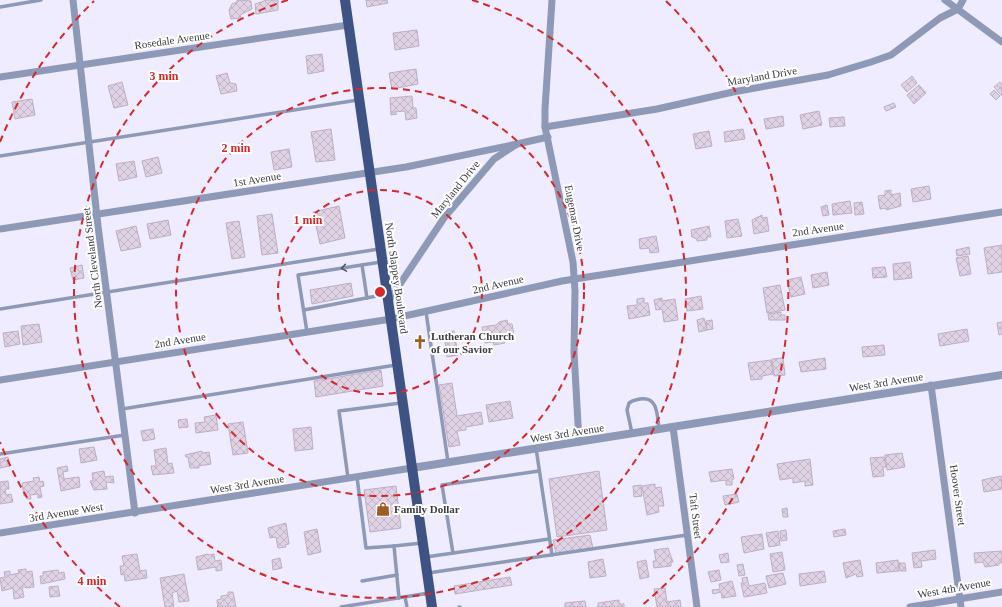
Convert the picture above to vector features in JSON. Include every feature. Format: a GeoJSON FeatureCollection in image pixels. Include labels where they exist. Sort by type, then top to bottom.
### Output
{"type":"FeatureCollection","features":[{"type":"Feature","properties":{"kind":"main road","name":"North Slappey Boulevard"},"geometry":{"type":"LineString","coordinates":[[345,0],[432,607]]}},
{"type":"Feature","properties":{"kind":"street","name":"North Cleveland Street"},"geometry":{"type":"LineString","coordinates":[[73,0],[121,409],[135,513]]}},
{"type":"Feature","properties":{"kind":"street","name":"Eugemar Drive"},"geometry":{"type":"LineString","coordinates":[[552,0],[545,127],[565,219],[574,279],[574,352],[579,442]]}},
{"type":"Feature","properties":{"kind":"street"},"geometry":{"type":"LineString","coordinates":[[945,0],[1002,42]]}},
{"type":"Feature","properties":{"kind":"street"},"geometry":{"type":"LineString","coordinates":[[958,9],[963,0]]}},
{"type":"Feature","properties":{"kind":"street","name":"Maryland Drive"},"geometry":{"type":"LineString","coordinates":[[545,127],[657,109],[733,92],[828,75],[891,55],[940,18],[958,9]]}},
{"type":"Feature","properties":{"kind":"street","name":"Rosedale Avenue"},"geometry":{"type":"LineString","coordinates":[[0,77],[348,25]]}},
{"type":"Feature","properties":{"kind":"street","name":"Maryland Drive"},"geometry":{"type":"LineString","coordinates":[[388,298],[454,205],[494,159],[517,144],[548,137]]}},
{"type":"Feature","properties":{"kind":"street","name":"1st Avenue"},"geometry":{"type":"LineString","coordinates":[[0,229],[369,172],[477,154],[517,144]]}},
{"type":"Feature","properties":{"kind":"street","name":"2nd Avenue"},"geometry":{"type":"LineString","coordinates":[[0,380],[391,319],[574,279],[1002,212]]}},
{"type":"Feature","properties":{"kind":"street","name":"West 3rd Avenue"},"geometry":{"type":"LineString","coordinates":[[135,513],[931,385],[1002,375]]}},
{"type":"Feature","properties":{"kind":"street","name":"Hoover Street"},"geometry":{"type":"LineString","coordinates":[[931,385],[961,603]]}},
{"type":"Feature","properties":{"kind":"street","name":"Taft Street"},"geometry":{"type":"LineString","coordinates":[[673,427],[697,607]]}},
{"type":"Feature","properties":{"kind":"street","name":"3rd Avenue West"},"geometry":{"type":"LineString","coordinates":[[0,533],[135,513]]}},
{"type":"Feature","properties":{"kind":"street","name":"West 4th Avenue"},"geometry":{"type":"LineString","coordinates":[[910,607],[961,603],[1002,592]]}},
{"type":"Feature","properties":{"kind":"lane"},"geometry":{"type":"LineString","coordinates":[[0,6],[42,0]]}},
{"type":"Feature","properties":{"kind":"lane"},"geometry":{"type":"LineString","coordinates":[[0,156],[359,100]]}},
{"type":"Feature","properties":{"kind":"lane"},"geometry":{"type":"LineString","coordinates":[[0,309],[380,248]]}},
{"type":"Feature","properties":{"kind":"lane"},"geometry":{"type":"LineString","coordinates":[[307,332],[298,275],[382,262]]}},
{"type":"Feature","properties":{"kind":"lane"},"geometry":{"type":"LineString","coordinates":[[362,265],[367,298]]}},
{"type":"Feature","properties":{"kind":"lane"},"geometry":{"type":"LineString","coordinates":[[304,310],[367,298],[388,298]]}},
{"type":"Feature","properties":{"kind":"lane"},"geometry":{"type":"LineString","coordinates":[[426,312],[448,463]]}},
{"type":"Feature","properties":{"kind":"lane"},"geometry":{"type":"LineString","coordinates":[[121,409],[397,365]]}},
{"type":"Feature","properties":{"kind":"lane"},"geometry":{"type":"LineString","coordinates":[[632,433],[627,410],[629,403],[633,400],[646,398],[652,400],[655,404],[660,429]]}},
{"type":"Feature","properties":{"kind":"lane"},"geometry":{"type":"LineString","coordinates":[[348,478],[339,411],[403,402]]}},
{"type":"Feature","properties":{"kind":"lane"},"geometry":{"type":"LineString","coordinates":[[0,454],[125,435]]}},
{"type":"Feature","properties":{"kind":"lane"},"geometry":{"type":"LineString","coordinates":[[536,448],[552,555]]}},
{"type":"Feature","properties":{"kind":"lane"},"geometry":{"type":"LineString","coordinates":[[454,553],[442,485],[540,471]]}},
{"type":"Feature","properties":{"kind":"lane"},"geometry":{"type":"LineString","coordinates":[[357,477],[366,548],[423,542]]}},
{"type":"Feature","properties":{"kind":"lane"},"geometry":{"type":"LineString","coordinates":[[427,573],[687,535]]}},
{"type":"Feature","properties":{"kind":"lane"},"geometry":{"type":"LineString","coordinates":[[425,557],[549,539]]}},
{"type":"Feature","properties":{"kind":"lane"},"geometry":{"type":"LineString","coordinates":[[394,546],[399,598]]}},
{"type":"Feature","properties":{"kind":"lane"},"geometry":{"type":"LineString","coordinates":[[362,581],[397,575]]}},
{"type":"Feature","properties":{"kind":"lane"},"geometry":{"type":"LineString","coordinates":[[341,607],[430,593]]}},
{"type":"Feature","properties":{"kind":"lane"},"geometry":{"type":"LineString","coordinates":[[405,597],[407,607]]}},
{"type":"Feature","properties":{"kind":"building"},"geometry":{"type":"Polygon","coordinates":[[[237,0],[251,1],[252,9],[240,15],[241,18],[231,19],[229,10],[232,4],[237,2],[237,0]]]}},
{"type":"Feature","properties":{"kind":"building"},"geometry":{"type":"Polygon","coordinates":[[[267,0],[278,0],[278,10],[256,14],[255,4],[267,0]]]}},
{"type":"Feature","properties":{"kind":"building"},"geometry":{"type":"Polygon","coordinates":[[[366,0],[387,0],[388,3],[367,7],[366,0]]]}},
{"type":"Feature","properties":{"kind":"building"},"geometry":{"type":"Polygon","coordinates":[[[417,30],[419,46],[395,50],[393,33],[417,30]]]}},
{"type":"Feature","properties":{"kind":"building"},"geometry":{"type":"Polygon","coordinates":[[[322,54],[324,71],[308,74],[306,56],[322,54]]]}},
{"type":"Feature","properties":{"kind":"building"},"geometry":{"type":"Polygon","coordinates":[[[416,69],[418,84],[392,89],[389,73],[416,69]]]}},
{"type":"Feature","properties":{"kind":"building"},"geometry":{"type":"Polygon","coordinates":[[[227,73],[230,83],[236,84],[237,91],[221,94],[216,76],[227,73]]]}},
{"type":"Feature","properties":{"kind":"building"},"geometry":{"type":"Polygon","coordinates":[[[912,76],[917,83],[907,92],[901,85],[912,76]]]}},
{"type":"Feature","properties":{"kind":"building"},"geometry":{"type":"Polygon","coordinates":[[[122,82],[128,105],[114,108],[108,86],[122,82]]]}},
{"type":"Feature","properties":{"kind":"building"},"geometry":{"type":"Polygon","coordinates":[[[1000,82],[1002,85],[1002,96],[994,87],[1000,82]]]}},
{"type":"Feature","properties":{"kind":"building"},"geometry":{"type":"Polygon","coordinates":[[[919,85],[926,93],[914,104],[907,95],[919,85]]]}},
{"type":"Feature","properties":{"kind":"building"},"geometry":{"type":"Polygon","coordinates":[[[994,90],[1000,96],[996,100],[990,94],[994,90]]]}},
{"type":"Feature","properties":{"kind":"building"},"geometry":{"type":"Polygon","coordinates":[[[412,96],[413,108],[416,108],[417,118],[406,120],[405,111],[394,112],[397,114],[391,115],[390,98],[412,96]]]}},
{"type":"Feature","properties":{"kind":"building"},"geometry":{"type":"Polygon","coordinates":[[[32,99],[35,115],[15,119],[12,102],[32,99]]]}},
{"type":"Feature","properties":{"kind":"building"},"geometry":{"type":"Polygon","coordinates":[[[894,103],[896,107],[886,111],[884,107],[894,103]]]}},
{"type":"Feature","properties":{"kind":"building"},"geometry":{"type":"Polygon","coordinates":[[[819,111],[822,125],[803,129],[800,115],[819,111]]]}},
{"type":"Feature","properties":{"kind":"building"},"geometry":{"type":"Polygon","coordinates":[[[783,116],[784,126],[766,129],[764,119],[783,116]]]}},
{"type":"Feature","properties":{"kind":"building"},"geometry":{"type":"Polygon","coordinates":[[[844,117],[845,126],[830,127],[829,118],[844,117]]]}},
{"type":"Feature","properties":{"kind":"building"},"geometry":{"type":"Polygon","coordinates":[[[331,129],[335,160],[316,162],[311,132],[331,129]]]}},
{"type":"Feature","properties":{"kind":"building"},"geometry":{"type":"Polygon","coordinates":[[[743,129],[745,139],[725,142],[724,132],[743,129]]]}},
{"type":"Feature","properties":{"kind":"building"},"geometry":{"type":"Polygon","coordinates":[[[709,131],[712,146],[696,149],[693,134],[709,131]]]}},
{"type":"Feature","properties":{"kind":"building"},"geometry":{"type":"Polygon","coordinates":[[[289,149],[292,167],[274,170],[271,152],[289,149]]]}},
{"type":"Feature","properties":{"kind":"building"},"geometry":{"type":"Polygon","coordinates":[[[158,157],[162,173],[146,177],[142,161],[158,157]]]}},
{"type":"Feature","properties":{"kind":"building"},"geometry":{"type":"Polygon","coordinates":[[[134,161],[137,177],[119,181],[116,164],[134,161]]]}},
{"type":"Feature","properties":{"kind":"building"},"geometry":{"type":"Polygon","coordinates":[[[929,186],[931,199],[913,202],[911,189],[929,186]]]}},
{"type":"Feature","properties":{"kind":"building"},"geometry":{"type":"Polygon","coordinates":[[[891,190],[891,195],[900,193],[901,206],[886,210],[886,208],[880,209],[878,196],[885,195],[885,191],[891,190]]]}},
{"type":"Feature","properties":{"kind":"building"},"geometry":{"type":"Polygon","coordinates":[[[850,201],[852,213],[833,215],[832,204],[850,201]]]}},
{"type":"Feature","properties":{"kind":"building"},"geometry":{"type":"Polygon","coordinates":[[[862,202],[864,214],[855,215],[854,203],[862,202]]]}},
{"type":"Feature","properties":{"kind":"building"},"geometry":{"type":"Polygon","coordinates":[[[827,205],[829,215],[823,216],[821,207],[827,205]]]}},
{"type":"Feature","properties":{"kind":"building"},"geometry":{"type":"Polygon","coordinates":[[[339,206],[345,238],[320,244],[313,212],[339,206]]]}},
{"type":"Feature","properties":{"kind":"building"},"geometry":{"type":"Polygon","coordinates":[[[272,214],[278,253],[262,255],[257,216],[272,214]]]}},
{"type":"Feature","properties":{"kind":"building"},"geometry":{"type":"Polygon","coordinates":[[[762,215],[762,218],[767,217],[769,231],[754,234],[752,220],[762,215]]]}},
{"type":"Feature","properties":{"kind":"building"},"geometry":{"type":"Polygon","coordinates":[[[738,219],[742,236],[727,238],[725,221],[738,219]]]}},
{"type":"Feature","properties":{"kind":"building"},"geometry":{"type":"Polygon","coordinates":[[[168,220],[171,235],[150,239],[147,224],[168,220]]]}},
{"type":"Feature","properties":{"kind":"building"},"geometry":{"type":"Polygon","coordinates":[[[239,221],[245,257],[232,259],[226,223],[239,221]]]}},
{"type":"Feature","properties":{"kind":"building"},"geometry":{"type":"Polygon","coordinates":[[[136,226],[141,247],[121,251],[116,231],[136,226]]]}},
{"type":"Feature","properties":{"kind":"building"},"geometry":{"type":"Polygon","coordinates":[[[709,226],[711,237],[707,237],[707,240],[697,241],[697,239],[692,237],[691,230],[709,226]]]}},
{"type":"Feature","properties":{"kind":"building"},"geometry":{"type":"Polygon","coordinates":[[[656,236],[659,252],[650,253],[649,248],[640,249],[639,239],[656,236]]]}},
{"type":"Feature","properties":{"kind":"building"},"geometry":{"type":"Polygon","coordinates":[[[1002,245],[1002,272],[988,274],[984,248],[1002,245]]]}},
{"type":"Feature","properties":{"kind":"building"},"geometry":{"type":"Polygon","coordinates":[[[969,247],[970,254],[957,256],[956,250],[969,247]]]}},
{"type":"Feature","properties":{"kind":"building"},"geometry":{"type":"Polygon","coordinates":[[[968,256],[971,274],[960,276],[956,258],[968,256]]]}},
{"type":"Feature","properties":{"kind":"building"},"geometry":{"type":"Polygon","coordinates":[[[910,262],[912,278],[894,280],[893,264],[910,262]]]}},
{"type":"Feature","properties":{"kind":"building"},"geometry":{"type":"Polygon","coordinates":[[[82,265],[84,278],[73,280],[70,268],[82,265]]]}},
{"type":"Feature","properties":{"kind":"building"},"geometry":{"type":"Polygon","coordinates":[[[885,267],[887,277],[873,278],[872,268],[885,267]]]}},
{"type":"Feature","properties":{"kind":"building"},"geometry":{"type":"Polygon","coordinates":[[[827,272],[829,285],[813,288],[811,275],[827,272]]]}},
{"type":"Feature","properties":{"kind":"building"},"geometry":{"type":"Polygon","coordinates":[[[801,277],[805,294],[791,297],[787,280],[801,277]]]}},
{"type":"Feature","properties":{"kind":"building"},"geometry":{"type":"Polygon","coordinates":[[[351,283],[353,296],[312,304],[310,290],[351,283]]]}},
{"type":"Feature","properties":{"kind":"building"},"geometry":{"type":"Polygon","coordinates":[[[780,285],[785,310],[767,313],[763,288],[780,285]]]}},
{"type":"Feature","properties":{"kind":"building"},"geometry":{"type":"Polygon","coordinates":[[[701,296],[703,309],[687,311],[685,299],[701,296]]]}},
{"type":"Feature","properties":{"kind":"building"},"geometry":{"type":"Polygon","coordinates":[[[644,298],[644,303],[648,303],[650,315],[629,319],[627,306],[637,305],[637,299],[644,298]]]}},
{"type":"Feature","properties":{"kind":"building"},"geometry":{"type":"Polygon","coordinates":[[[662,298],[662,301],[675,299],[678,320],[664,322],[662,309],[656,310],[654,300],[662,298]]]}},
{"type":"Feature","properties":{"kind":"building"},"geometry":{"type":"Polygon","coordinates":[[[781,312],[781,315],[785,315],[785,320],[769,320],[768,314],[781,312]]]}},
{"type":"Feature","properties":{"kind":"building"},"geometry":{"type":"Polygon","coordinates":[[[704,318],[707,330],[699,332],[697,320],[704,318]]]}},
{"type":"Feature","properties":{"kind":"building"},"geometry":{"type":"Polygon","coordinates":[[[507,320],[508,324],[512,324],[514,335],[504,337],[505,343],[494,345],[493,342],[485,343],[482,327],[496,325],[499,322],[507,320]]]}},
{"type":"Feature","properties":{"kind":"building"},"geometry":{"type":"Polygon","coordinates":[[[712,320],[713,329],[707,330],[706,321],[712,320]]]}},
{"type":"Feature","properties":{"kind":"building"},"geometry":{"type":"Polygon","coordinates":[[[1002,322],[1002,334],[999,335],[997,323],[1002,322]]]}},
{"type":"Feature","properties":{"kind":"building"},"geometry":{"type":"Polygon","coordinates":[[[39,324],[42,342],[23,345],[21,326],[39,324]]]}},
{"type":"Feature","properties":{"kind":"building"},"geometry":{"type":"Polygon","coordinates":[[[967,329],[969,341],[940,346],[938,334],[967,329]]]}},
{"type":"Feature","properties":{"kind":"building"},"geometry":{"type":"Polygon","coordinates":[[[18,331],[20,344],[5,347],[3,333],[18,331]]]}},
{"type":"Feature","properties":{"kind":"building"},"geometry":{"type":"Polygon","coordinates":[[[454,331],[458,355],[447,357],[444,335],[445,332],[454,331]]]}},
{"type":"Feature","properties":{"kind":"building"},"geometry":{"type":"Polygon","coordinates":[[[884,345],[885,355],[863,357],[862,347],[884,345]]]}},
{"type":"Feature","properties":{"kind":"building"},"geometry":{"type":"Polygon","coordinates":[[[783,358],[785,375],[774,376],[772,359],[783,358]]]}},
{"type":"Feature","properties":{"kind":"building"},"geometry":{"type":"Polygon","coordinates":[[[825,358],[826,369],[801,372],[799,362],[825,358]]]}},
{"type":"Feature","properties":{"kind":"building"},"geometry":{"type":"Polygon","coordinates":[[[771,360],[773,374],[762,376],[762,379],[751,380],[748,363],[771,360]]]}},
{"type":"Feature","properties":{"kind":"building"},"geometry":{"type":"Polygon","coordinates":[[[381,370],[383,386],[316,397],[314,381],[381,370]]]}},
{"type":"Feature","properties":{"kind":"building"},"geometry":{"type":"Polygon","coordinates":[[[452,383],[457,416],[481,412],[483,424],[466,427],[466,430],[457,431],[460,445],[449,447],[439,385],[452,383]]]}},
{"type":"Feature","properties":{"kind":"building"},"geometry":{"type":"Polygon","coordinates":[[[510,401],[513,418],[489,422],[486,405],[510,401]]]}},
{"type":"Feature","properties":{"kind":"building"},"geometry":{"type":"Polygon","coordinates":[[[216,415],[218,430],[196,433],[195,423],[205,422],[204,417],[216,415]]]}},
{"type":"Feature","properties":{"kind":"building"},"geometry":{"type":"Polygon","coordinates":[[[187,419],[188,427],[179,428],[178,420],[187,419]]]}},
{"type":"Feature","properties":{"kind":"building"},"geometry":{"type":"Polygon","coordinates":[[[243,422],[248,453],[233,455],[228,424],[243,422]]]}},
{"type":"Feature","properties":{"kind":"building"},"geometry":{"type":"Polygon","coordinates":[[[311,427],[313,449],[295,451],[293,429],[311,427]]]}},
{"type":"Feature","properties":{"kind":"building"},"geometry":{"type":"Polygon","coordinates":[[[153,429],[155,439],[143,441],[141,431],[153,429]]]}},
{"type":"Feature","properties":{"kind":"building"},"geometry":{"type":"Polygon","coordinates":[[[94,447],[97,460],[81,463],[79,449],[94,447]]]}},
{"type":"Feature","properties":{"kind":"building"},"geometry":{"type":"Polygon","coordinates":[[[166,448],[168,464],[172,463],[174,473],[153,475],[151,466],[156,466],[154,450],[166,448]]]}},
{"type":"Feature","properties":{"kind":"building"},"geometry":{"type":"Polygon","coordinates":[[[202,451],[202,453],[209,452],[211,464],[199,466],[199,468],[190,468],[188,457],[185,455],[202,451]]]}},
{"type":"Feature","properties":{"kind":"building"},"geometry":{"type":"Polygon","coordinates":[[[902,453],[905,467],[887,470],[885,455],[902,453]]]}},
{"type":"Feature","properties":{"kind":"building"},"geometry":{"type":"Polygon","coordinates":[[[8,457],[10,466],[0,468],[0,459],[8,457]]]}},
{"type":"Feature","properties":{"kind":"building"},"geometry":{"type":"Polygon","coordinates":[[[884,457],[886,467],[883,467],[884,476],[873,477],[870,458],[884,457]]]}},
{"type":"Feature","properties":{"kind":"building"},"geometry":{"type":"Polygon","coordinates":[[[810,459],[813,485],[805,486],[805,481],[793,483],[793,478],[780,480],[777,464],[810,459]]]}},
{"type":"Feature","properties":{"kind":"building"},"geometry":{"type":"Polygon","coordinates":[[[67,466],[68,471],[63,472],[64,479],[79,477],[80,487],[61,491],[57,468],[67,466]]]}},
{"type":"Feature","properties":{"kind":"building"},"geometry":{"type":"Polygon","coordinates":[[[732,469],[734,479],[732,479],[732,485],[726,485],[726,480],[711,482],[709,472],[732,469]]]}},
{"type":"Feature","properties":{"kind":"building"},"geometry":{"type":"Polygon","coordinates":[[[104,471],[105,477],[113,476],[114,483],[106,482],[107,489],[94,490],[90,481],[93,481],[92,473],[104,471]]]}},
{"type":"Feature","properties":{"kind":"building"},"geometry":{"type":"Polygon","coordinates":[[[599,471],[607,530],[557,537],[549,479],[599,471]]]}},
{"type":"Feature","properties":{"kind":"building"},"geometry":{"type":"Polygon","coordinates":[[[1001,476],[1002,489],[984,492],[982,480],[1001,476]]]}},
{"type":"Feature","properties":{"kind":"building"},"geometry":{"type":"Polygon","coordinates":[[[39,477],[40,482],[43,481],[44,486],[40,487],[42,497],[38,498],[38,494],[30,495],[31,499],[27,499],[26,495],[24,496],[22,483],[34,481],[33,478],[39,477]]]}},
{"type":"Feature","properties":{"kind":"building"},"geometry":{"type":"Polygon","coordinates":[[[8,481],[9,489],[5,489],[6,495],[11,494],[13,502],[0,504],[0,482],[8,481]]]}},
{"type":"Feature","properties":{"kind":"building"},"geometry":{"type":"Polygon","coordinates":[[[655,484],[655,488],[661,487],[664,506],[658,506],[659,512],[647,515],[642,486],[655,484]]]}},
{"type":"Feature","properties":{"kind":"building"},"geometry":{"type":"Polygon","coordinates":[[[641,485],[642,496],[634,497],[633,486],[641,485]]]}},
{"type":"Feature","properties":{"kind":"building","name":"Family Dollar"},"geometry":{"type":"Polygon","coordinates":[[[396,486],[401,528],[370,532],[364,490],[396,486]]]}},
{"type":"Feature","properties":{"kind":"building"},"geometry":{"type":"Polygon","coordinates":[[[737,494],[739,502],[725,505],[723,496],[737,494]]]}},
{"type":"Feature","properties":{"kind":"building"},"geometry":{"type":"Polygon","coordinates":[[[787,508],[788,517],[783,517],[782,509],[787,508]]]}},
{"type":"Feature","properties":{"kind":"building"},"geometry":{"type":"Polygon","coordinates":[[[286,523],[289,544],[285,545],[286,547],[278,548],[276,537],[270,538],[268,528],[286,523]]]}},
{"type":"Feature","properties":{"kind":"building"},"geometry":{"type":"Polygon","coordinates":[[[317,529],[321,552],[308,555],[304,532],[317,529]]]}},
{"type":"Feature","properties":{"kind":"building"},"geometry":{"type":"Polygon","coordinates":[[[845,529],[846,535],[834,537],[833,531],[845,529]]]}},
{"type":"Feature","properties":{"kind":"building"},"geometry":{"type":"Polygon","coordinates":[[[786,530],[787,540],[781,541],[780,531],[786,530]]]}},
{"type":"Feature","properties":{"kind":"building"},"geometry":{"type":"Polygon","coordinates":[[[778,531],[780,545],[769,547],[766,533],[778,531]]]}},
{"type":"Feature","properties":{"kind":"building"},"geometry":{"type":"Polygon","coordinates":[[[762,534],[764,549],[744,553],[741,537],[762,534]]]}},
{"type":"Feature","properties":{"kind":"building"},"geometry":{"type":"Polygon","coordinates":[[[590,535],[593,548],[556,554],[553,540],[590,535]]]}},
{"type":"Feature","properties":{"kind":"building"},"geometry":{"type":"Polygon","coordinates":[[[668,548],[673,562],[671,562],[671,566],[654,568],[653,561],[656,561],[654,550],[668,548]]]}},
{"type":"Feature","properties":{"kind":"building"},"geometry":{"type":"Polygon","coordinates":[[[935,550],[936,559],[921,561],[922,567],[914,568],[912,553],[935,550]]]}},
{"type":"Feature","properties":{"kind":"building"},"geometry":{"type":"Polygon","coordinates":[[[1002,551],[1002,563],[999,563],[999,565],[985,567],[983,562],[975,563],[974,553],[1002,551]]]}},
{"type":"Feature","properties":{"kind":"building"},"geometry":{"type":"Polygon","coordinates":[[[782,552],[785,570],[773,572],[770,554],[782,552]]]}},
{"type":"Feature","properties":{"kind":"building"},"geometry":{"type":"Polygon","coordinates":[[[728,553],[729,562],[721,563],[719,555],[728,553]]]}},
{"type":"Feature","properties":{"kind":"building"},"geometry":{"type":"Polygon","coordinates":[[[137,554],[140,571],[146,570],[147,578],[125,581],[124,574],[121,575],[120,566],[124,566],[122,556],[137,554]]]}},
{"type":"Feature","properties":{"kind":"building"},"geometry":{"type":"Polygon","coordinates":[[[214,554],[215,561],[221,560],[222,570],[216,571],[216,567],[198,570],[196,557],[214,554]]]}},
{"type":"Feature","properties":{"kind":"building"},"geometry":{"type":"Polygon","coordinates":[[[280,558],[282,568],[273,570],[272,560],[280,558]]]}},
{"type":"Feature","properties":{"kind":"building"},"geometry":{"type":"Polygon","coordinates":[[[603,559],[606,576],[590,578],[588,562],[603,559]]]}},
{"type":"Feature","properties":{"kind":"building"},"geometry":{"type":"Polygon","coordinates":[[[646,560],[649,577],[640,579],[637,562],[646,560]]]}},
{"type":"Feature","properties":{"kind":"building"},"geometry":{"type":"Polygon","coordinates":[[[860,560],[863,576],[857,577],[856,574],[846,578],[843,563],[860,560]]]}},
{"type":"Feature","properties":{"kind":"building"},"geometry":{"type":"Polygon","coordinates":[[[898,560],[899,571],[877,573],[876,563],[898,560]]]}},
{"type":"Feature","properties":{"kind":"building"},"geometry":{"type":"Polygon","coordinates":[[[899,563],[905,563],[906,571],[900,571],[899,563]]]}},
{"type":"Feature","properties":{"kind":"building"},"geometry":{"type":"Polygon","coordinates":[[[743,564],[745,575],[739,576],[737,565],[743,564]]]}},
{"type":"Feature","properties":{"kind":"building"},"geometry":{"type":"Polygon","coordinates":[[[26,569],[26,572],[32,571],[34,587],[22,587],[24,597],[14,599],[13,588],[2,591],[0,578],[5,577],[4,572],[10,571],[10,575],[19,573],[18,570],[26,569]]]}},
{"type":"Feature","properties":{"kind":"building"},"geometry":{"type":"Polygon","coordinates":[[[58,570],[59,573],[64,572],[65,579],[41,584],[40,576],[43,576],[43,572],[58,570]]]}},
{"type":"Feature","properties":{"kind":"building"},"geometry":{"type":"Polygon","coordinates":[[[719,570],[721,580],[711,582],[708,572],[719,570]]]}},
{"type":"Feature","properties":{"kind":"building"},"geometry":{"type":"Polygon","coordinates":[[[824,571],[826,582],[800,586],[799,574],[824,571]]]}},
{"type":"Feature","properties":{"kind":"building"},"geometry":{"type":"Polygon","coordinates":[[[783,573],[786,584],[769,588],[766,576],[783,573]]]}},
{"type":"Feature","properties":{"kind":"building"},"geometry":{"type":"Polygon","coordinates":[[[184,574],[189,601],[179,602],[177,591],[172,593],[174,606],[165,607],[160,578],[184,574]]]}},
{"type":"Feature","properties":{"kind":"building"},"geometry":{"type":"Polygon","coordinates":[[[510,577],[512,585],[455,594],[454,586],[510,577]]]}},
{"type":"Feature","properties":{"kind":"building"},"geometry":{"type":"Polygon","coordinates":[[[747,577],[749,586],[765,583],[767,593],[744,597],[741,583],[743,583],[742,578],[747,577]]]}},
{"type":"Feature","properties":{"kind":"building"},"geometry":{"type":"Polygon","coordinates":[[[732,581],[736,596],[722,598],[721,592],[713,594],[712,590],[720,589],[719,584],[732,581]]]}},
{"type":"Feature","properties":{"kind":"building"},"geometry":{"type":"Polygon","coordinates":[[[58,586],[60,596],[50,597],[49,587],[58,586]]]}},
{"type":"Feature","properties":{"kind":"building"},"geometry":{"type":"Polygon","coordinates":[[[665,588],[667,602],[680,600],[681,607],[657,607],[654,589],[665,588]]]}},
{"type":"Feature","properties":{"kind":"building"},"geometry":{"type":"Polygon","coordinates":[[[228,592],[233,592],[236,607],[218,607],[217,600],[221,599],[221,596],[228,595],[228,592]]]}},
{"type":"Feature","properties":{"kind":"building"},"geometry":{"type":"Polygon","coordinates":[[[619,600],[619,604],[624,604],[624,607],[598,607],[598,603],[619,600]]]}},
{"type":"Feature","properties":{"kind":"building"},"geometry":{"type":"Polygon","coordinates":[[[585,601],[586,607],[565,607],[565,603],[585,601]]]}},
{"type":"Feature","properties":{"kind":"place","name":"Lutheran Church of our Savior"},"geometry":{"type":"Point","coordinates":[420,342]}},
{"type":"Feature","properties":{"kind":"place","name":"Family Dollar"},"geometry":{"type":"Point","coordinates":[383,509]}}]}
